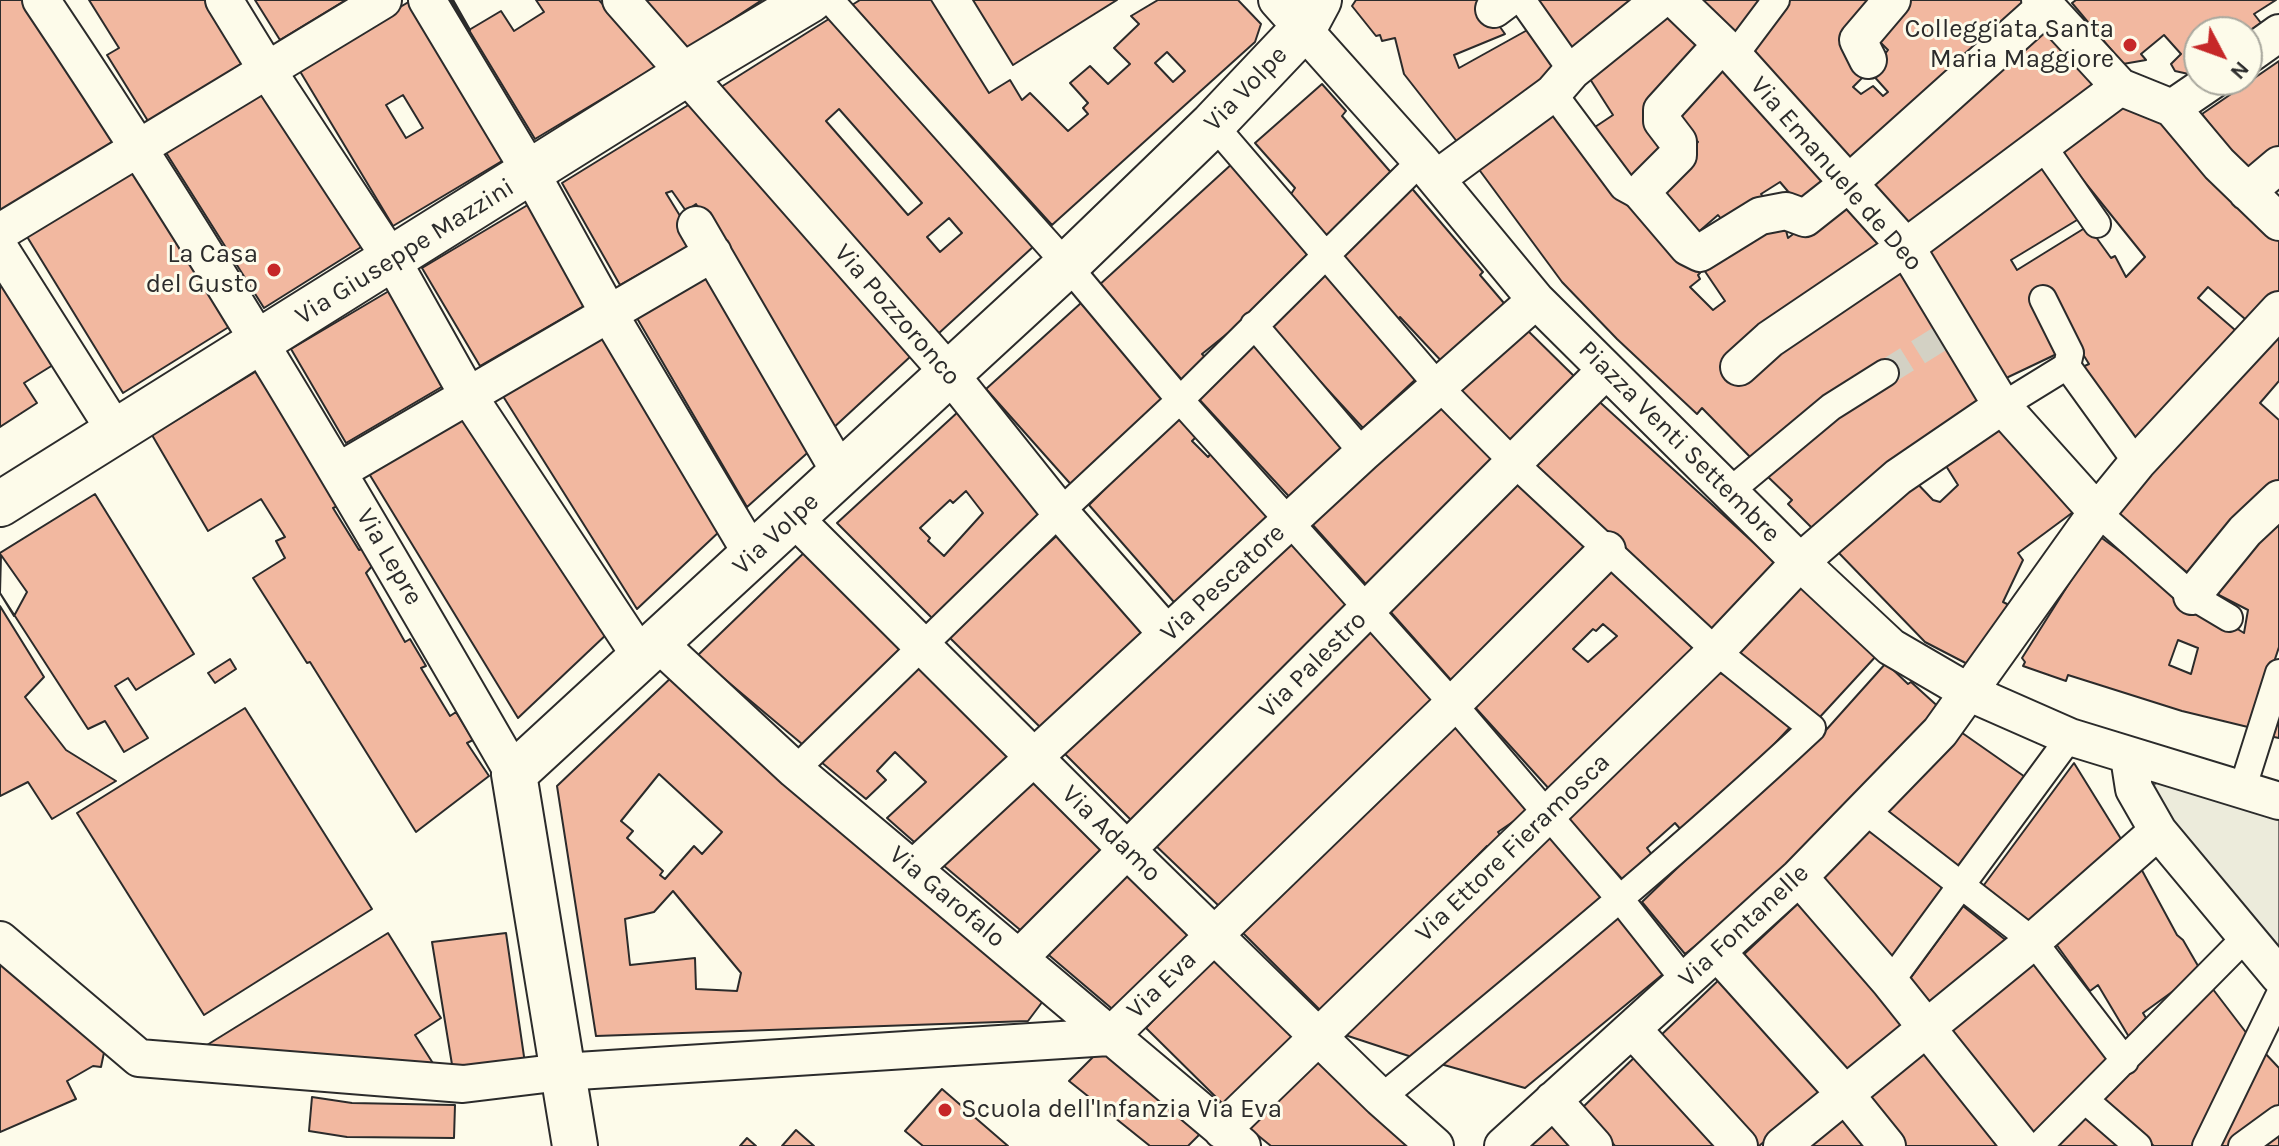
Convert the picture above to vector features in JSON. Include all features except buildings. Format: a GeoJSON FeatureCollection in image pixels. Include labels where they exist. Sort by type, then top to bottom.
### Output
{"type":"FeatureCollection","features":[{"type":"Feature","properties":{"kind":"main road","name":"Via Giuseppe Mazzini"},"geometry":{"type":"LineString","coordinates":[[0,504],[686,74],[810,0]]}},
{"type":"Feature","properties":{"kind":"main road","name":"Via Volpe"},"geometry":{"type":"LineString","coordinates":[[514,774],[1067,265],[1213,124],[1300,9]]}},
{"type":"Feature","properties":{"kind":"main road"},"geometry":{"type":"LineString","coordinates":[[514,774],[575,1146]]}},
{"type":"Feature","properties":{"kind":"street","name":"Via Lepre"},"geometry":{"type":"LineString","coordinates":[[41,0],[141,148],[339,471],[514,774]]}},
{"type":"Feature","properties":{"kind":"street","name":"Via Garofalo"},"geometry":{"type":"LineString","coordinates":[[224,0],[392,260],[469,397],[649,649],[1232,1138]]}},
{"type":"Feature","properties":{"kind":"street"},"geometry":{"type":"LineString","coordinates":[[0,232],[383,0]]}},
{"type":"Feature","properties":{"kind":"street"},"geometry":{"type":"LineString","coordinates":[[427,0],[753,556]]}},
{"type":"Feature","properties":{"kind":"street","name":"Via Pozzoronco"},"geometry":{"type":"LineString","coordinates":[[621,0],[949,373],[1060,512],[1167,634]]}},
{"type":"Feature","properties":{"kind":"street"},"geometry":{"type":"LineString","coordinates":[[830,0],[1067,265],[1180,400],[1453,704],[1620,899],[1685,981]]}},
{"type":"Feature","properties":{"kind":"street"},"geometry":{"type":"LineString","coordinates":[[795,770],[1180,400],[1327,254],[1428,170],[1563,82],[1660,0]]}},
{"type":"Feature","properties":{"kind":"street","name":"Via Emanuele de Deo"},"geometry":{"type":"LineString","coordinates":[[1676,0],[1728,51],[1906,247],[1953,331],[2002,406],[2097,512]]}},
{"type":"Feature","properties":{"kind":"street"},"geometry":{"type":"LineString","coordinates":[[1508,3],[1563,82],[1623,187],[1634,193],[1641,192],[1678,155],[1678,142],[1662,121],[1662,110],[1728,51],[1776,0]]}},
{"type":"Feature","properties":{"kind":"street"},"geometry":{"type":"LineString","coordinates":[[1868,60],[1858,40],[1892,0]]}},
{"type":"Feature","properties":{"kind":"street"},"geometry":{"type":"LineString","coordinates":[[1641,192],[1688,247],[1700,253],[1760,216],[1786,211],[1805,218],[1848,184],[2042,3],[2120,87],[2172,108],[2219,164],[2279,222]]}},
{"type":"Feature","properties":{"kind":"street","name":"Piazza Venti Settembre"},"geometry":{"type":"LineString","coordinates":[[1300,9],[1536,300],[1800,562],[1891,647],[1970,693],[2070,737],[2279,801]]}},
{"type":"Feature","properties":{"kind":"street"},"geometry":{"type":"LineString","coordinates":[[1739,367],[1770,339],[1906,247],[2120,87]]}},
{"type":"Feature","properties":{"kind":"street"},"geometry":{"type":"LineString","coordinates":[[2172,108],[2190,96]]}},
{"type":"Feature","properties":{"kind":"street"},"geometry":{"type":"LineString","coordinates":[[1213,124],[1439,387],[1515,464],[1716,651],[1812,728],[1736,799],[1620,899],[1381,1098]]}},
{"type":"Feature","properties":{"kind":"street"},"geometry":{"type":"LineString","coordinates":[[2042,145],[2097,224]]}},
{"type":"Feature","properties":{"kind":"street"},"geometry":{"type":"LineString","coordinates":[[2247,192],[2279,165]]}},
{"type":"Feature","properties":{"kind":"street"},"geometry":{"type":"LineString","coordinates":[[339,471],[609,314],[704,239],[841,474]]}},
{"type":"Feature","properties":{"kind":"street"},"geometry":{"type":"LineString","coordinates":[[0,249],[116,432]]}},
{"type":"Feature","properties":{"kind":"street"},"geometry":{"type":"LineString","coordinates":[[2002,406],[2067,366],[2070,353],[2043,299]]}},
{"type":"Feature","properties":{"kind":"street","name":"Via Pescatore"},"geometry":{"type":"LineString","coordinates":[[913,869],[1363,453],[1536,300]]}},
{"type":"Feature","properties":{"kind":"street","name":"Via Fontanelle"},"geometry":{"type":"LineString","coordinates":[[1503,1146],[1799,877],[1940,732],[2097,512],[2137,463],[2279,310]]}},
{"type":"Feature","properties":{"kind":"street"},"geometry":{"type":"LineString","coordinates":[[1254,325],[1363,453]]}},
{"type":"Feature","properties":{"kind":"street"},"geometry":{"type":"LineString","coordinates":[[2067,366],[2137,463]]}},
{"type":"Feature","properties":{"kind":"street","name":"Via Palestro"},"geometry":{"type":"LineString","coordinates":[[1019,958],[1605,371]]}},
{"type":"Feature","properties":{"kind":"street"},"geometry":{"type":"LineString","coordinates":[[1729,492],[1831,407],[1885,373]]}},
{"type":"Feature","properties":{"kind":"street","name":"Via Ettore Fieramosca"},"geometry":{"type":"LineString","coordinates":[[1232,1138],[1317,1036],[1716,651],[1800,562],[1898,477],[2002,406]]}},
{"type":"Feature","properties":{"kind":"street"},"geometry":{"type":"LineString","coordinates":[[2192,596],[2245,531],[2279,499]]}},
{"type":"Feature","properties":{"kind":"street"},"geometry":{"type":"LineString","coordinates":[[2097,512],[2192,596],[2229,618]]}},
{"type":"Feature","properties":{"kind":"street","name":"Via Adamo"},"geometry":{"type":"LineString","coordinates":[[792,516],[1033,758],[1381,1098],[1435,1146]]}},
{"type":"Feature","properties":{"kind":"street","name":"Via Eva"},"geometry":{"type":"LineString","coordinates":[[0,940],[139,1058],[463,1084],[562,1072],[1109,1037],[1453,704],[1607,550]]}},
{"type":"Feature","properties":{"kind":"street"},"geometry":{"type":"LineString","coordinates":[[2242,790],[2279,673]]}},
{"type":"Feature","properties":{"kind":"street"},"geometry":{"type":"LineString","coordinates":[[1890,982],[2070,737]]}},
{"type":"Feature","properties":{"kind":"street"},"geometry":{"type":"LineString","coordinates":[[2129,757],[2134,789],[2158,831],[2279,976]]}},
{"type":"Feature","properties":{"kind":"street"},"geometry":{"type":"LineString","coordinates":[[1863,809],[2033,941],[2125,1061]]}},
{"type":"Feature","properties":{"kind":"street"},"geometry":{"type":"LineString","coordinates":[[1782,1146],[2033,941],[2158,831]]}},
{"type":"Feature","properties":{"kind":"street"},"geometry":{"type":"LineString","coordinates":[[1799,877],[1890,982],[2021,1146]]}},
{"type":"Feature","properties":{"kind":"street"},"geometry":{"type":"LineString","coordinates":[[2039,1146],[2246,937]]}},
{"type":"Feature","properties":{"kind":"street"},"geometry":{"type":"LineString","coordinates":[[1717,952],[1845,1094],[1887,1146]]}},
{"type":"Feature","properties":{"kind":"street"},"geometry":{"type":"LineString","coordinates":[[2206,1146],[2279,996]]}},
{"type":"Feature","properties":{"kind":"street"},"geometry":{"type":"LineString","coordinates":[[1633,1030],[1739,1146]]}},
{"type":"Feature","properties":{"kind":"street"},"geometry":{"type":"LineString","coordinates":[[1553,1100],[1594,1146]]}},
{"type":"Feature","properties":{"kind":"street"},"geometry":{"type":"LineString","coordinates":[[2085,1100],[2138,1146]]}},
{"type":"Feature","properties":{"kind":"street"},"geometry":{"type":"LineString","coordinates":[[2242,1146],[2279,1119]]}},
{"type":"Feature","properties":{"kind":"shaded area"},"geometry":{"type":"Polygon","coordinates":[[[2159,781],[2279,816],[2279,961],[2155,810],[2150,788],[2159,781]]]}},
{"type":"Feature","properties":{"kind":"tunnel"},"geometry":{"type":"LineString","coordinates":[[1885,373],[1949,333]]}},
{"type":"Feature","properties":{"kind":"wall"},"geometry":{"type":"LineString","coordinates":[[452,0],[469,30]]}},
{"type":"Feature","properties":{"kind":"place","name":"Colleggiata Santa Maria Maggiore"},"geometry":{"type":"Point","coordinates":[2130,45]}},
{"type":"Feature","properties":{"kind":"place","name":"La Casa del Gusto"},"geometry":{"type":"Point","coordinates":[274,270]}},
{"type":"Feature","properties":{"kind":"place","name":"Scuola dell'Infanzia Via Eva"},"geometry":{"type":"Point","coordinates":[945,1110]}}]}
